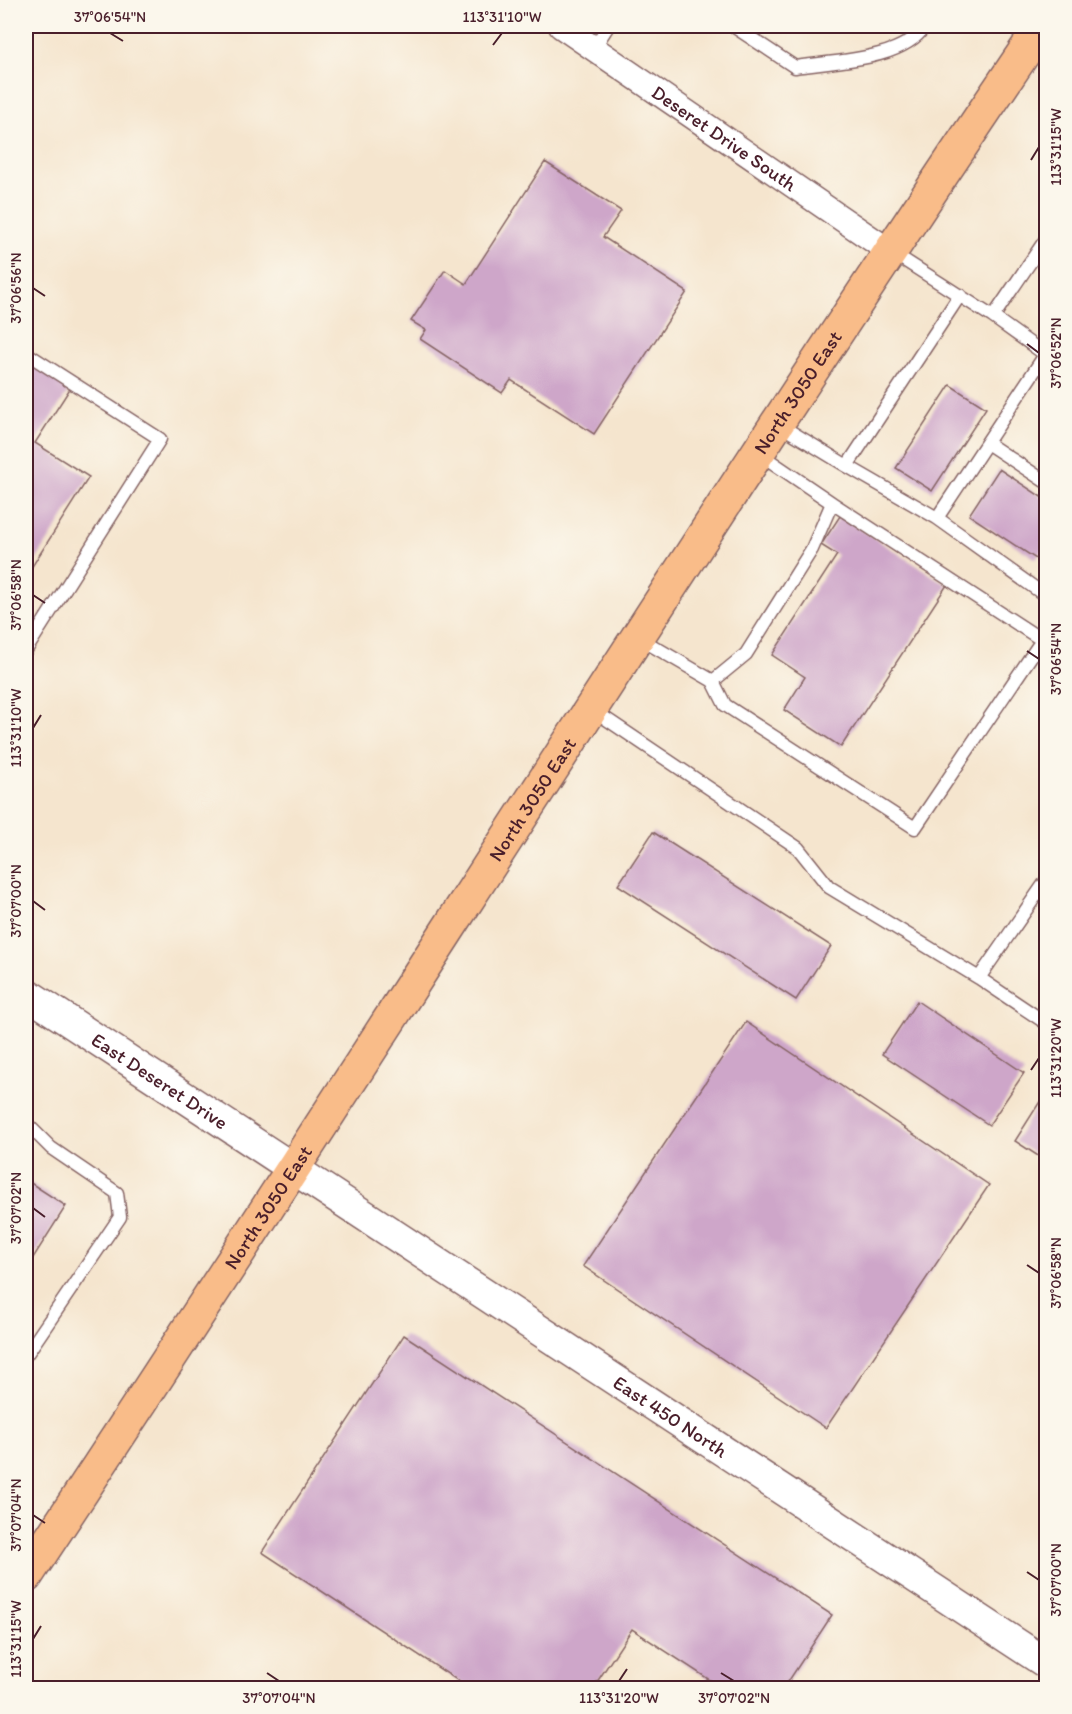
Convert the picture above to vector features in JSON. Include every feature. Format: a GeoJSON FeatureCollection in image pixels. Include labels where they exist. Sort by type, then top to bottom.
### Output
{"type":"FeatureCollection","features":[{"type":"Feature","properties":{"kind":"main road","name":"North 3050 East"},"geometry":{"type":"LineString","coordinates":[[29,1564],[293,1171],[889,251],[1042,26]]}},
{"type":"Feature","properties":{"kind":"street","name":"Deseret Drive South"},"geometry":{"type":"LineString","coordinates":[[561,26],[889,251]]}},
{"type":"Feature","properties":{"kind":"street","name":"East Deseret Drive"},"geometry":{"type":"LineString","coordinates":[[26,995],[293,1171]]}},
{"type":"Feature","properties":{"kind":"street","name":"East 450 North"},"geometry":{"type":"LineString","coordinates":[[293,1171],[1047,1663]]}},
{"type":"Feature","properties":{"kind":"lane"},"geometry":{"type":"LineString","coordinates":[[594,48],[608,26]]}},
{"type":"Feature","properties":{"kind":"lane"},"geometry":{"type":"LineString","coordinates":[[733,26],[795,67],[891,52],[917,37],[925,26]]}},
{"type":"Feature","properties":{"kind":"lane"},"geometry":{"type":"LineString","coordinates":[[993,317],[1047,238]]}},
{"type":"Feature","properties":{"kind":"lane"},"geometry":{"type":"LineString","coordinates":[[889,251],[960,295],[1046,355],[937,518]]}},
{"type":"Feature","properties":{"kind":"lane"},"geometry":{"type":"LineString","coordinates":[[847,466],[960,295]]}},
{"type":"Feature","properties":{"kind":"lane"},"geometry":{"type":"LineString","coordinates":[[26,352],[160,439],[26,650]]}},
{"type":"Feature","properties":{"kind":"lane"},"geometry":{"type":"LineString","coordinates":[[777,423],[937,518],[1047,596]]}},
{"type":"Feature","properties":{"kind":"lane"},"geometry":{"type":"LineString","coordinates":[[987,442],[1047,482]]}},
{"type":"Feature","properties":{"kind":"lane"},"geometry":{"type":"LineString","coordinates":[[638,638],[713,681],[725,705],[915,828],[1042,640],[758,453]]}},
{"type":"Feature","properties":{"kind":"lane"},"geometry":{"type":"LineString","coordinates":[[713,681],[746,654],[812,549],[832,502]]}},
{"type":"Feature","properties":{"kind":"lane"},"geometry":{"type":"LineString","coordinates":[[592,709],[798,848],[829,887],[979,978],[1047,1023]]}},
{"type":"Feature","properties":{"kind":"lane"},"geometry":{"type":"LineString","coordinates":[[979,978],[1047,881]]}},
{"type":"Feature","properties":{"kind":"lane"},"geometry":{"type":"LineString","coordinates":[[26,1124],[51,1148],[117,1193],[120,1217],[26,1355]]}},
{"type":"Feature","properties":{"kind":"building"},"geometry":{"type":"Polygon","coordinates":[[[545,162],[621,211],[603,237],[687,292],[594,434],[511,380],[502,393],[420,339],[426,330],[411,321],[445,270],[466,284],[545,162]]]}},
{"type":"Feature","properties":{"kind":"building"},"geometry":{"type":"Polygon","coordinates":[[[26,358],[71,387],[35,443],[89,477],[26,576],[26,358]]]}},
{"type":"Feature","properties":{"kind":"building"},"geometry":{"type":"Polygon","coordinates":[[[950,385],[986,408],[932,491],[896,468],[950,385]]]}},
{"type":"Feature","properties":{"kind":"building"},"geometry":{"type":"Polygon","coordinates":[[[999,469],[1046,500],[1046,543],[1036,559],[969,515],[999,469]]]}},
{"type":"Feature","properties":{"kind":"building"},"geometry":{"type":"Polygon","coordinates":[[[840,516],[947,585],[841,747],[784,710],[805,677],[772,655],[837,555],[821,545],[840,516]]]}},
{"type":"Feature","properties":{"kind":"building"},"geometry":{"type":"Polygon","coordinates":[[[653,832],[831,946],[796,1000],[618,885],[653,832]]]}},
{"type":"Feature","properties":{"kind":"building"},"geometry":{"type":"Polygon","coordinates":[[[917,1001],[1024,1073],[989,1125],[882,1054],[917,1001]]]}},
{"type":"Feature","properties":{"kind":"building"},"geometry":{"type":"Polygon","coordinates":[[[746,1022],[989,1185],[826,1428],[583,1266],[746,1022]]]}},
{"type":"Feature","properties":{"kind":"building"},"geometry":{"type":"Polygon","coordinates":[[[1046,1092],[1046,1161],[1015,1141],[1046,1092]]]}},
{"type":"Feature","properties":{"kind":"building"},"geometry":{"type":"Polygon","coordinates":[[[26,1180],[66,1206],[26,1269],[26,1180]]]}},
{"type":"Feature","properties":{"kind":"building"},"geometry":{"type":"Polygon","coordinates":[[[404,1335],[832,1615],[784,1688],[722,1688],[632,1629],[593,1688],[469,1688],[262,1552],[404,1335]]]}}]}
